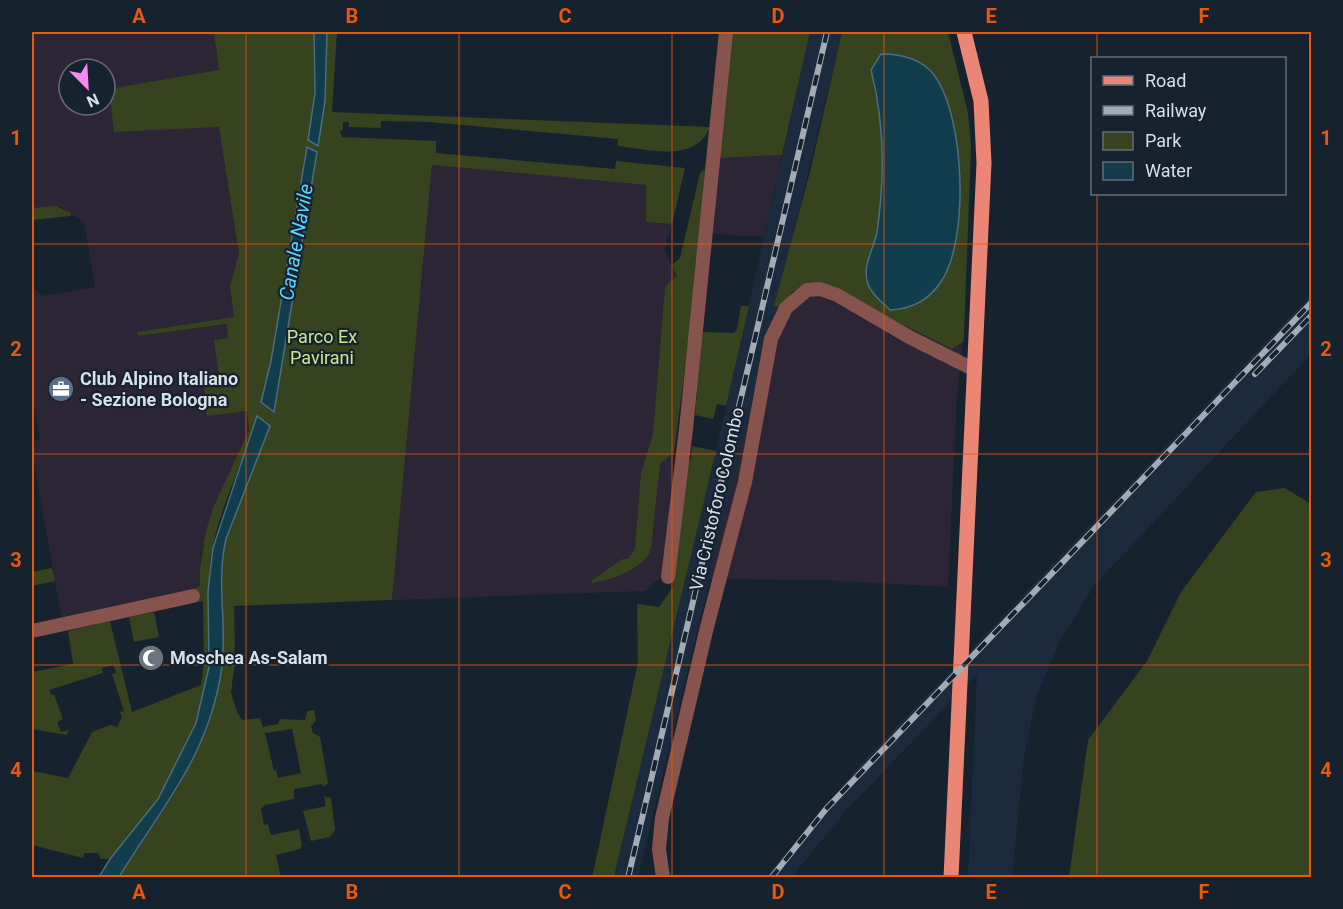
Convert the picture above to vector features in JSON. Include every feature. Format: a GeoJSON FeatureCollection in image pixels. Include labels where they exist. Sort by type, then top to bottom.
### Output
{"type":"FeatureCollection","features":[{"type":"Feature","properties":{"kind":"main road"},"geometry":{"type":"LineString","coordinates":[[951,878],[984,163],[981,101],[964,32]]}},
{"type":"Feature","properties":{"kind":"street","name":"Via Cristoforo Colombo"},"geometry":{"type":"LineString","coordinates":[[668,577],[686,429],[726,32]]}},
{"type":"Feature","properties":{"kind":"street","name":"Via Cristoforo Colombo"},"geometry":{"type":"LineString","coordinates":[[663,878],[659,849],[663,818],[707,627],[745,482],[771,339],[786,308],[807,290],[820,289],[837,295],[911,338],[975,370]]}},
{"type":"Feature","properties":{"kind":"street"},"geometry":{"type":"LineString","coordinates":[[32,631],[193,596]]}},
{"type":"Feature","properties":{"kind":"shaded area"},"geometry":{"type":"Polygon","coordinates":[[[32,32],[299,32],[251,234],[234,317],[137,332],[138,336],[227,324],[229,328],[228,413],[247,411],[249,430],[210,516],[201,558],[200,587],[196,595],[63,625],[32,453],[32,441],[40,439],[32,396],[32,287],[43,296],[95,287],[84,222],[61,207],[32,208],[32,32]]]}},
{"type":"Feature","properties":{"kind":"shaded area"},"geometry":{"type":"Polygon","coordinates":[[[810,32],[842,32],[638,877],[614,878],[716,451],[810,32]]]}},
{"type":"Feature","properties":{"kind":"shaded area"},"geometry":{"type":"Polygon","coordinates":[[[782,155],[764,237],[712,234],[719,158],[782,155]]]}},
{"type":"Feature","properties":{"kind":"shaded area"},"geometry":{"type":"Polygon","coordinates":[[[432,165],[647,185],[646,222],[672,224],[664,250],[693,307],[674,452],[663,575],[645,591],[392,600],[432,165]]]}},
{"type":"Feature","properties":{"kind":"shaded area"},"geometry":{"type":"Polygon","coordinates":[[[806,285],[822,286],[952,349],[963,342],[957,394],[948,587],[823,580],[709,579],[774,306],[783,308],[792,292],[806,285]]]}},
{"type":"Feature","properties":{"kind":"shaded area"},"geometry":{"type":"Polygon","coordinates":[[[1311,295],[1311,354],[1094,586],[1062,637],[1037,695],[1024,757],[1012,877],[968,877],[977,674],[844,813],[792,877],[765,878],[861,764],[1311,295]]]}},
{"type":"Feature","properties":{"kind":"green space","name":"Parco Ex Pavirani"},"geometry":{"type":"Polygon","coordinates":[[[214,32],[314,32],[314,110],[323,112],[327,32],[337,32],[332,112],[710,127],[703,139],[694,146],[670,152],[618,146],[618,139],[429,122],[381,121],[381,128],[349,127],[349,122],[343,122],[343,130],[340,131],[342,137],[436,141],[436,153],[615,169],[616,161],[685,168],[672,224],[646,222],[646,185],[432,165],[392,600],[234,606],[235,662],[231,692],[237,712],[242,720],[260,718],[263,727],[278,724],[280,719],[305,720],[307,711],[314,710],[316,721],[311,726],[313,733],[320,737],[328,783],[323,787],[322,784],[294,789],[294,799],[265,805],[261,809],[264,825],[268,824],[271,835],[299,829],[302,846],[300,849],[276,855],[281,877],[119,877],[182,780],[207,728],[221,671],[221,588],[226,539],[267,435],[257,416],[221,516],[212,550],[209,580],[211,639],[209,668],[197,721],[174,771],[144,817],[110,859],[101,859],[98,853],[84,853],[83,858],[32,845],[32,771],[68,778],[92,732],[110,725],[117,727],[122,717],[120,712],[124,711],[112,674],[116,673],[113,665],[102,668],[103,673],[49,690],[51,695],[54,694],[63,719],[57,722],[61,732],[69,730],[67,735],[32,729],[32,672],[73,664],[68,631],[110,621],[132,712],[201,685],[204,662],[203,601],[197,602],[195,588],[200,586],[200,568],[206,531],[213,508],[249,430],[247,411],[207,416],[204,386],[220,383],[214,340],[228,338],[227,324],[138,336],[137,332],[234,317],[230,286],[239,254],[219,127],[114,132],[112,117],[117,117],[117,88],[219,70],[214,32]],[[292,729],[265,733],[274,771],[276,770],[278,778],[301,773],[292,729]]]}},
{"type":"Feature","properties":{"kind":"green space"},"geometry":{"type":"Polygon","coordinates":[[[732,32],[810,32],[782,155],[719,158],[732,32]]]}},
{"type":"Feature","properties":{"kind":"green space"},"geometry":{"type":"Polygon","coordinates":[[[842,32],[947,32],[949,36],[968,113],[971,145],[964,336],[963,342],[952,349],[840,294],[806,285],[792,292],[783,308],[774,306],[811,168],[842,32]]]}},
{"type":"Feature","properties":{"kind":"green space"},"geometry":{"type":"Polygon","coordinates":[[[705,169],[693,307],[674,452],[660,464],[651,549],[642,562],[634,568],[617,576],[592,583],[592,580],[623,559],[628,559],[635,549],[641,473],[653,435],[665,287],[677,276],[672,265],[680,258],[700,173],[705,169]]]}},
{"type":"Feature","properties":{"kind":"green space"},"geometry":{"type":"Polygon","coordinates":[[[56,206],[71,213],[71,216],[32,220],[32,208],[56,206]]]}},
{"type":"Feature","properties":{"kind":"green space"},"geometry":{"type":"Polygon","coordinates":[[[741,306],[749,306],[726,406],[717,404],[713,419],[695,415],[702,332],[734,333],[737,329],[741,306]]]}},
{"type":"Feature","properties":{"kind":"green space"},"geometry":{"type":"Polygon","coordinates":[[[692,446],[716,451],[614,877],[592,878],[638,662],[637,604],[659,607],[673,587],[684,468],[691,459],[692,446]]]}},
{"type":"Feature","properties":{"kind":"green space"},"geometry":{"type":"Polygon","coordinates":[[[1285,488],[1311,504],[1311,877],[1069,877],[1088,740],[1147,661],[1181,592],[1256,492],[1285,488]]]}},
{"type":"Feature","properties":{"kind":"green space"},"geometry":{"type":"Polygon","coordinates":[[[52,568],[55,581],[32,586],[32,572],[52,568]]]}},
{"type":"Feature","properties":{"kind":"green space"},"geometry":{"type":"Polygon","coordinates":[[[154,612],[159,637],[134,642],[129,617],[154,612]]]}},
{"type":"Feature","properties":{"kind":"green space"},"geometry":{"type":"Polygon","coordinates":[[[324,796],[331,798],[335,830],[330,837],[311,841],[303,811],[326,806],[324,796]]]}},
{"type":"Feature","properties":{"kind":"water"},"geometry":{"type":"Polygon","coordinates":[[[314,32],[327,32],[325,101],[318,146],[308,140],[315,93],[314,32]]]}},
{"type":"Feature","properties":{"kind":"water"},"geometry":{"type":"Polygon","coordinates":[[[881,54],[910,58],[929,69],[934,75],[944,94],[952,119],[960,179],[956,239],[950,264],[940,283],[930,295],[918,303],[890,310],[871,289],[866,274],[876,238],[881,191],[881,130],[871,70],[881,54]]]}},
{"type":"Feature","properties":{"kind":"water","name":"Canale Navile"},"geometry":{"type":"Polygon","coordinates":[[[307,147],[317,152],[274,412],[261,402],[271,361],[307,147]]]}},
{"type":"Feature","properties":{"kind":"water"},"geometry":{"type":"Polygon","coordinates":[[[257,416],[270,426],[226,539],[222,571],[222,666],[216,698],[207,726],[182,778],[119,877],[99,877],[110,859],[158,799],[196,723],[209,667],[208,591],[213,548],[257,416]]]}},
{"type":"Feature","properties":{"kind":"railway"},"geometry":{"type":"LineString","coordinates":[[628,878],[827,32]]}},
{"type":"Feature","properties":{"kind":"railway"},"geometry":{"type":"LineString","coordinates":[[771,878],[826,809],[1312,302]]}},
{"type":"Feature","properties":{"kind":"railway"},"geometry":{"type":"LineString","coordinates":[[1255,374],[1312,315]]}},
{"type":"Feature","properties":{"kind":"place","name":"Club Alpino Italiano - Sezione Bologna"},"geometry":{"type":"Point","coordinates":[61,389]}},
{"type":"Feature","properties":{"kind":"place","name":"Moschea As-Salam"},"geometry":{"type":"Point","coordinates":[151,658]}}]}
